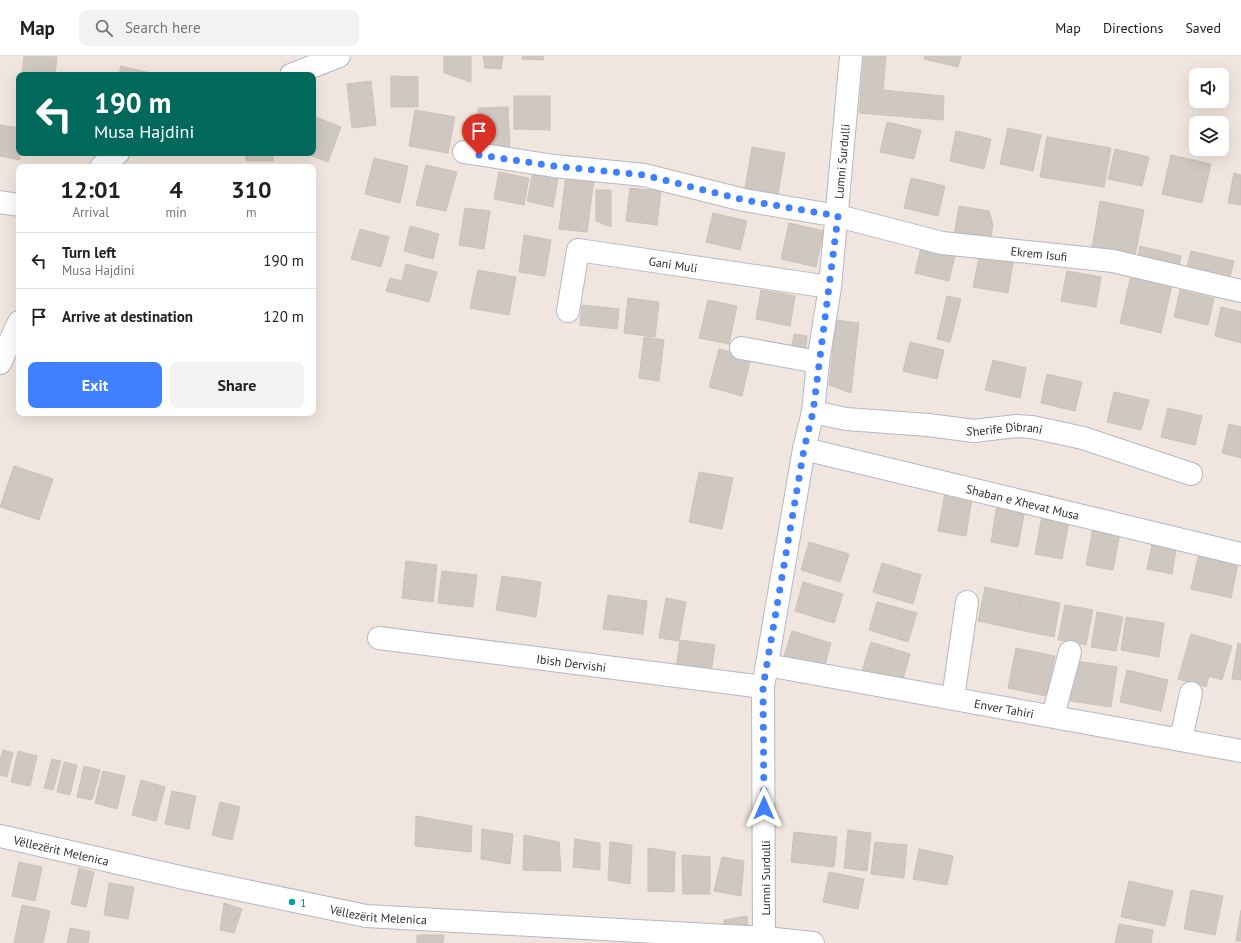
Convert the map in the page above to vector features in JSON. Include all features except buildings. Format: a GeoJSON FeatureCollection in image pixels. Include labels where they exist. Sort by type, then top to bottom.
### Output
{"type":"FeatureCollection","features":[{"type":"Feature","properties":{"kind":"street"},"geometry":{"type":"LineString","coordinates":[[299,72],[339,56]]}},
{"type":"Feature","properties":{"kind":"street","name":"Lumni Surdulli"},"geometry":{"type":"LineString","coordinates":[[765,941],[763,687],[804,449],[813,412],[818,362],[830,287],[838,216],[852,56]]}},
{"type":"Feature","properties":{"kind":"street","name":"Ekrem Isufi"},"geometry":{"type":"LineString","coordinates":[[464,152],[554,166],[644,175],[744,200],[838,216],[942,243],[1113,261],[1241,291]]}},
{"type":"Feature","properties":{"kind":"street"},"geometry":{"type":"LineString","coordinates":[[105,164],[115,156]]}},
{"type":"Feature","properties":{"kind":"street"},"geometry":{"type":"LineString","coordinates":[[0,202],[16,205]]}},
{"type":"Feature","properties":{"kind":"street","name":"Gani Muli"},"geometry":{"type":"LineString","coordinates":[[568,311],[578,250],[830,287]]}},
{"type":"Feature","properties":{"kind":"street"},"geometry":{"type":"LineString","coordinates":[[0,363],[16,328]]}},
{"type":"Feature","properties":{"kind":"street"},"geometry":{"type":"LineString","coordinates":[[741,348],[818,362]]}},
{"type":"Feature","properties":{"kind":"street","name":"Sherife Dibrani"},"geometry":{"type":"LineString","coordinates":[[813,412],[846,419],[928,425],[974,431],[1016,426],[1032,427],[1083,438],[1191,474]]}},
{"type":"Feature","properties":{"kind":"street","name":"Shaban e Xhevat Musa"},"geometry":{"type":"LineString","coordinates":[[804,449],[1241,554]]}},
{"type":"Feature","properties":{"kind":"street"},"geometry":{"type":"LineString","coordinates":[[953,698],[967,602]]}},
{"type":"Feature","properties":{"kind":"street","name":"Ibish Dervishi"},"geometry":{"type":"LineString","coordinates":[[379,638],[763,687]]}},
{"type":"Feature","properties":{"kind":"street"},"geometry":{"type":"LineString","coordinates":[[1053,716],[1070,652]]}},
{"type":"Feature","properties":{"kind":"street","name":"Enver Tahiri"},"geometry":{"type":"LineString","coordinates":[[768,664],[1241,751]]}},
{"type":"Feature","properties":{"kind":"street"},"geometry":{"type":"LineString","coordinates":[[1181,739],[1191,693]]}},
{"type":"Feature","properties":{"kind":"street","name":"Vëllezërit Melenica"},"geometry":{"type":"LineString","coordinates":[[0,836],[184,878],[366,916],[813,943]]}},
{"type":"Feature","properties":{"kind":"place","name":"1"},"geometry":{"type":"Point","coordinates":[292,902]}},
{"type":"Feature","properties":{"kind":"route"},"geometry":{"type":"LineString","coordinates":[[479,155],[554,166],[644,175],[695,189],[744,200],[838,216],[830,287],[818,362],[813,412],[804,449],[763,687],[764,808]]}}]}
